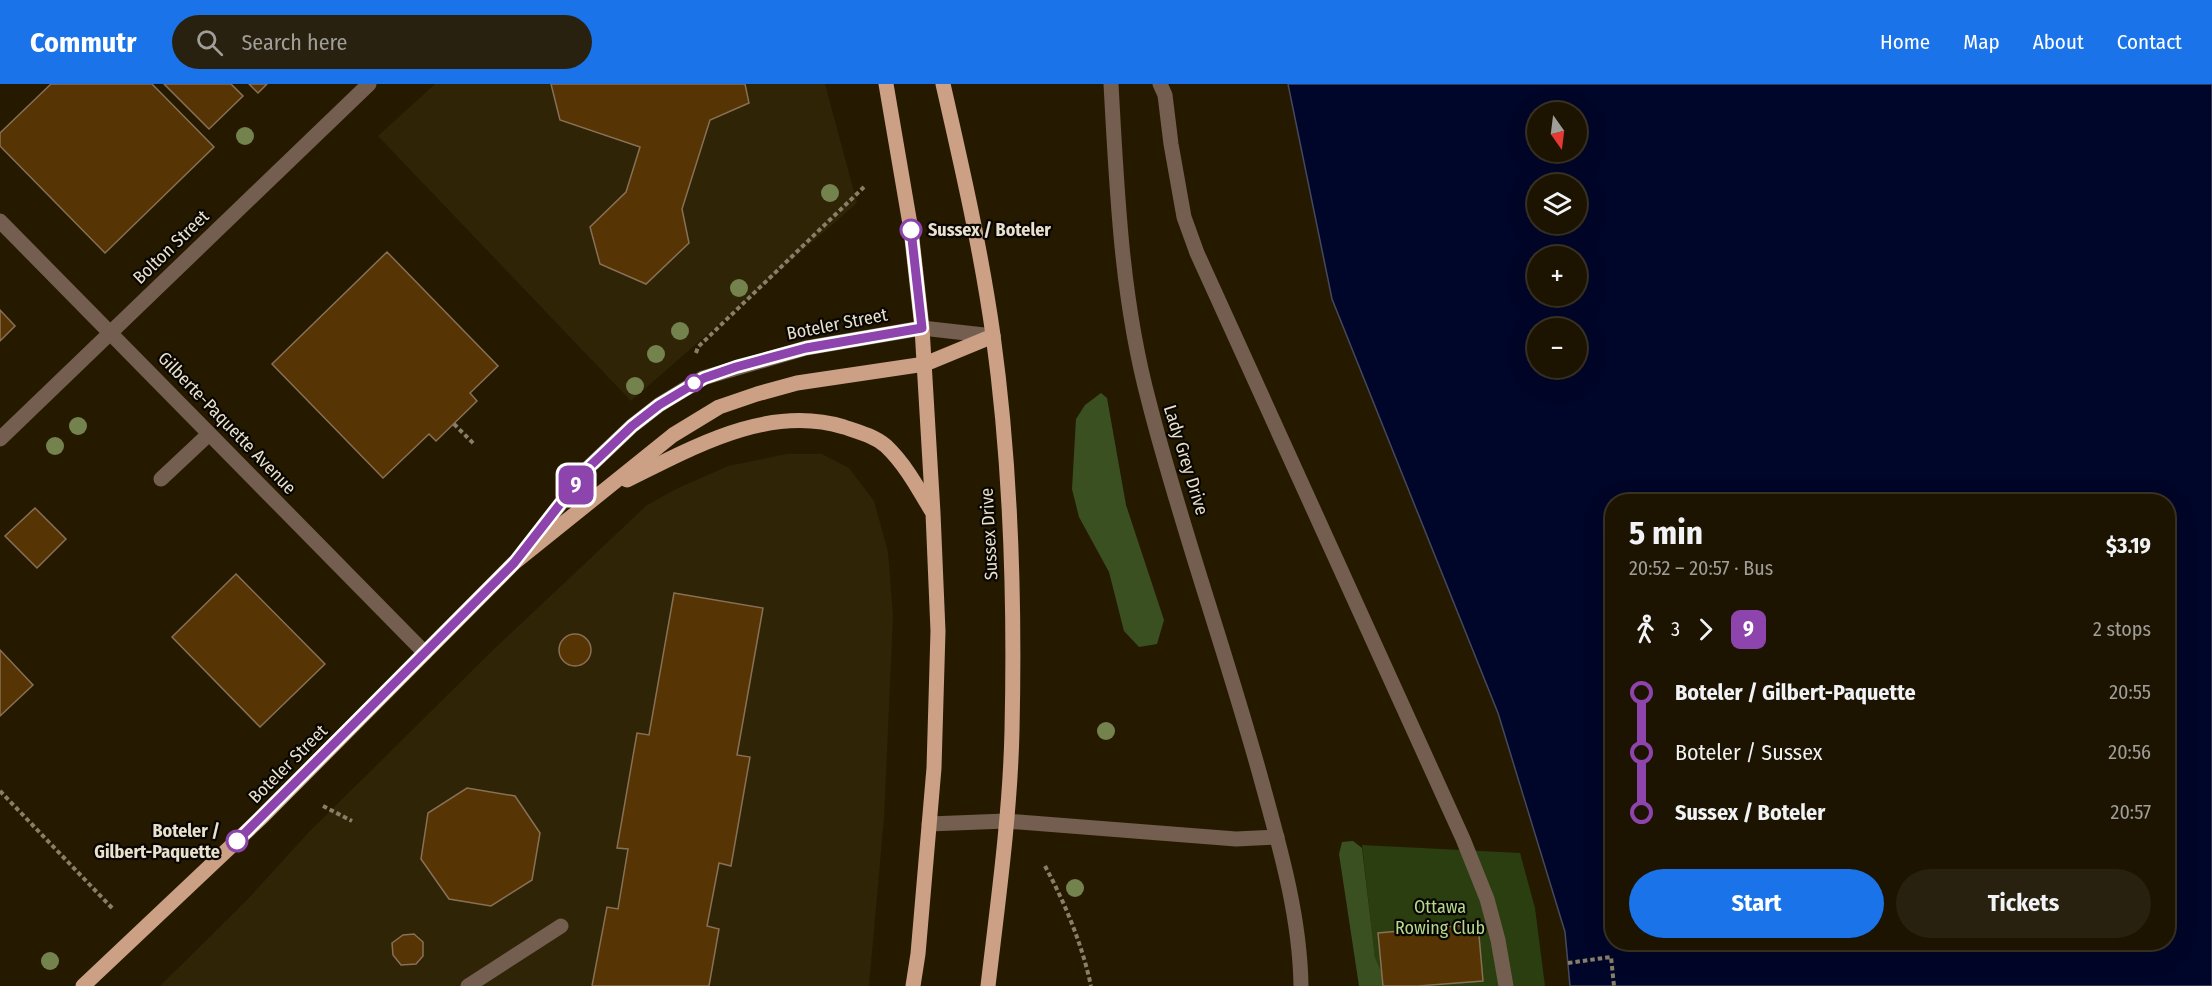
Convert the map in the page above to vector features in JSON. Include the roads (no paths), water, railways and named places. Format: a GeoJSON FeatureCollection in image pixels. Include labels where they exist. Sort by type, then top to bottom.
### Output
{"type":"FeatureCollection","features":[{"type":"Feature","properties":{"kind":"main road"},"geometry":{"type":"LineString","coordinates":[[886,84],[908,208],[922,328],[938,631],[934,768],[918,954],[913,986]]}},
{"type":"Feature","properties":{"kind":"main road","name":"Sussex Drive"},"geometry":{"type":"LineString","coordinates":[[943,84],[976,240],[993,336],[1010,538],[1012,734],[1006,821],[988,986]]}},
{"type":"Feature","properties":{"kind":"main road","name":"Boteler Street"},"geometry":{"type":"LineString","coordinates":[[83,986],[255,824],[514,563],[673,435],[719,407],[757,394],[797,383],[925,364],[993,336]]}},
{"type":"Feature","properties":{"kind":"main road"},"geometry":{"type":"LineString","coordinates":[[603,492],[678,455],[741,429],[781,420],[828,422],[868,434],[885,446],[907,470],[933,513]]}},
{"type":"Feature","properties":{"kind":"street","name":"Bolton Street"},"geometry":{"type":"LineString","coordinates":[[0,439],[369,84]]}},
{"type":"Feature","properties":{"kind":"street","name":"Lady Grey Drive"},"geometry":{"type":"LineString","coordinates":[[1111,84],[1116,196],[1124,274],[1144,381],[1246,722],[1277,837],[1296,923],[1301,960],[1301,986]]}},
{"type":"Feature","properties":{"kind":"street"},"geometry":{"type":"LineString","coordinates":[[1160,84],[1165,95],[1184,217],[1197,253],[1463,839],[1487,898],[1498,940],[1506,986]]}},
{"type":"Feature","properties":{"kind":"street","name":"Gilberte-Paquette Avenue"},"geometry":{"type":"LineString","coordinates":[[0,220],[425,653]]}},
{"type":"Feature","properties":{"kind":"street","name":"Boteler Street"},"geometry":{"type":"LineString","coordinates":[[514,563],[589,467],[632,426],[683,389],[704,378],[806,348],[922,328],[993,336]]}},
{"type":"Feature","properties":{"kind":"street"},"geometry":{"type":"LineString","coordinates":[[160,479],[209,434]]}},
{"type":"Feature","properties":{"kind":"street"},"geometry":{"type":"LineString","coordinates":[[929,824],[1006,821],[1236,839],[1277,837]]}},
{"type":"Feature","properties":{"kind":"street"},"geometry":{"type":"LineString","coordinates":[[468,986],[561,926]]}},
{"type":"Feature","properties":{"kind":"water"},"geometry":{"type":"Polygon","coordinates":[[[1288,84],[2212,84],[2212,986],[1570,986],[1565,932],[1498,713],[1332,299],[1288,84]]]}},
{"type":"Feature","properties":{"kind":"place","name":"Sussex / Boteler"},"geometry":{"type":"Point","coordinates":[911,230]}},
{"type":"Feature","properties":{"kind":"place","name":"Boteler / Gilbert-Paquette"},"geometry":{"type":"Point","coordinates":[237,841]}},
{"type":"Feature","properties":{"kind":"park label","name":"Ottawa Rowing Club"},"geometry":{"type":"Point","coordinates":[1440,917]}}]}
